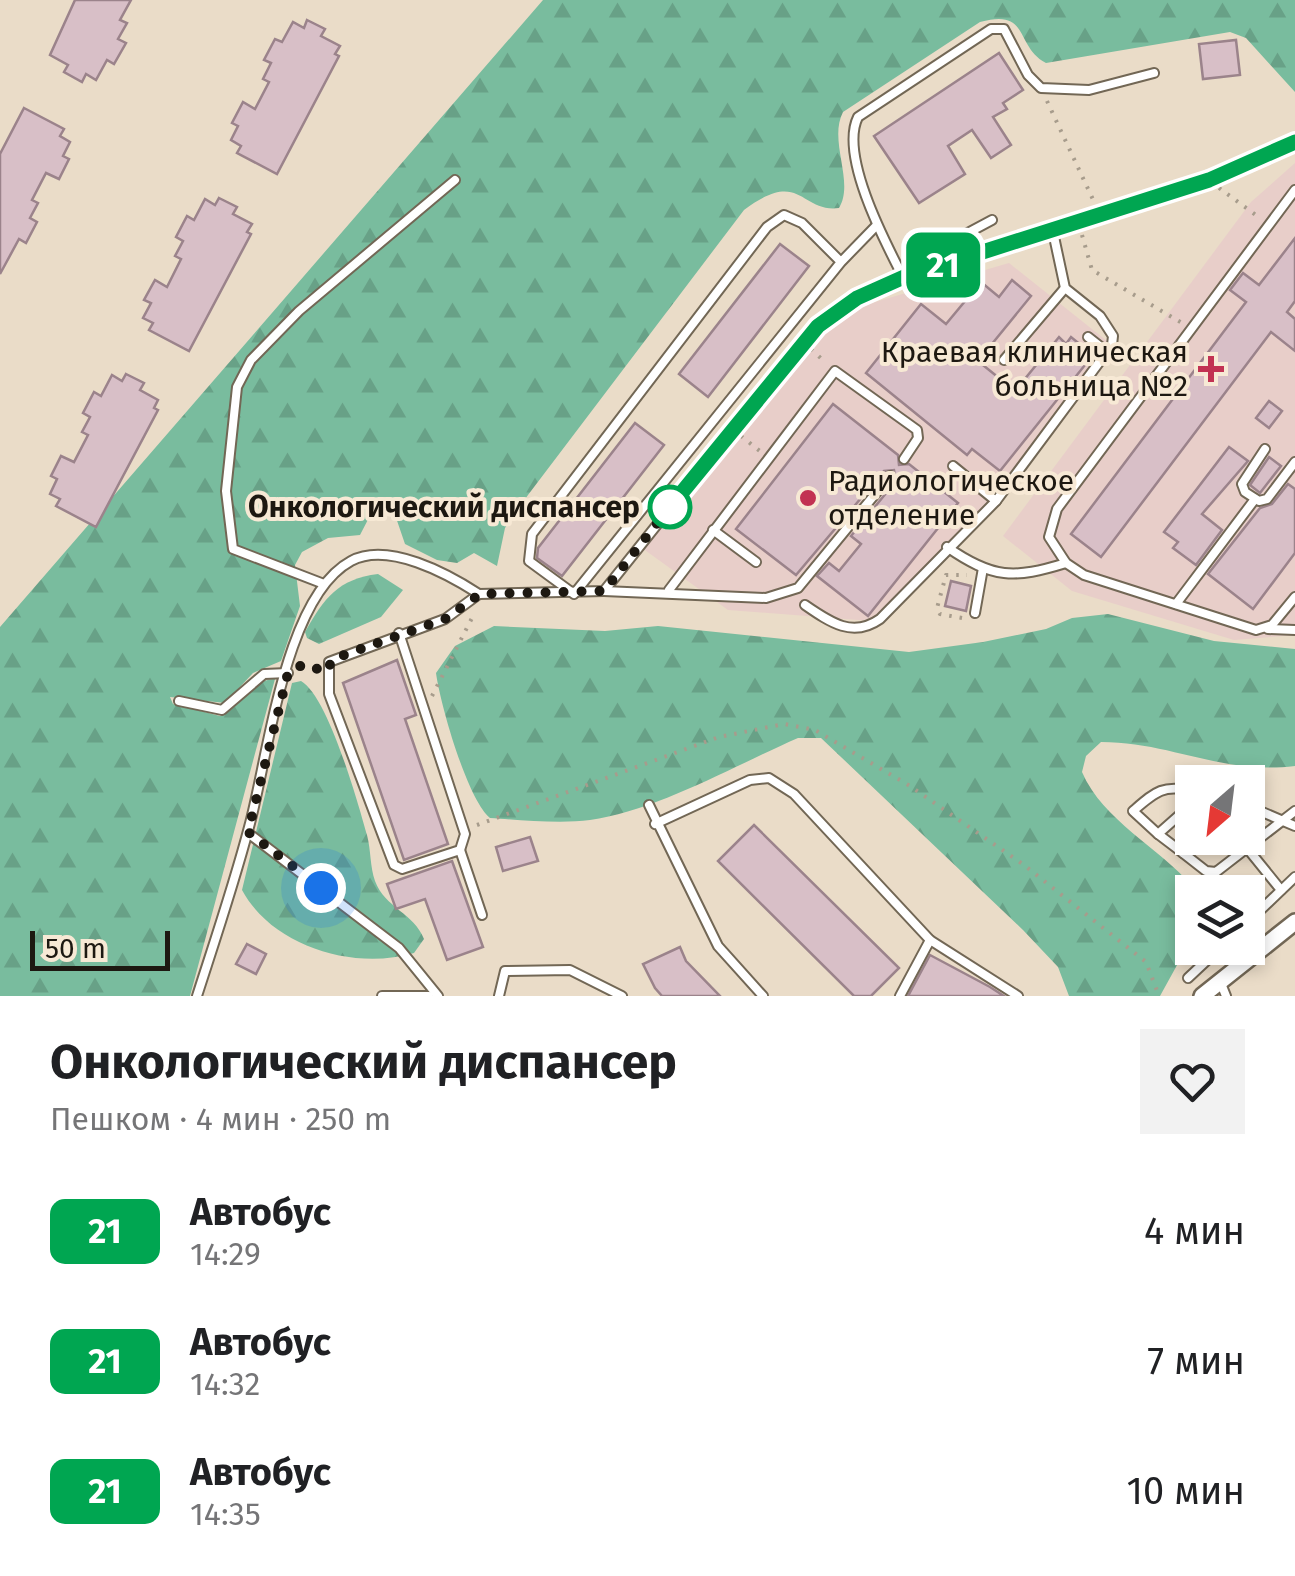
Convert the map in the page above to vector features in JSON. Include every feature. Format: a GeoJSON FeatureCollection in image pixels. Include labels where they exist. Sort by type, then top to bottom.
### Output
{"type":"FeatureCollection","features":[{"type":"Feature","properties":{"kind":"street"},"geometry":{"type":"LineString","coordinates":[[1202,996],[1223,988],[1295,922]]}},
{"type":"Feature","properties":{"kind":"lane"},"geometry":{"type":"LineString","coordinates":[[904,277],[876,226],[853,135],[858,117],[991,29],[1004,29],[1041,88],[1089,90],[1154,73]]}},
{"type":"Feature","properties":{"kind":"lane"},"geometry":{"type":"LineString","coordinates":[[604,591],[803,342],[840,308],[904,277],[1209,180],[1295,142]]}},
{"type":"Feature","properties":{"kind":"lane"},"geometry":{"type":"LineString","coordinates":[[324,584],[233,550],[226,491],[237,387],[266,341],[456,180]]}},
{"type":"Feature","properties":{"kind":"lane"},"geometry":{"type":"LineString","coordinates":[[1295,190],[1057,509],[1050,537],[1066,563],[1109,586],[1264,629],[1295,630]]}},
{"type":"Feature","properties":{"kind":"lane"},"geometry":{"type":"LineString","coordinates":[[574,594],[530,562],[532,534],[767,228],[784,215],[802,224],[841,262]]}},
{"type":"Feature","properties":{"kind":"lane"},"geometry":{"type":"LineString","coordinates":[[918,272],[950,242],[992,220]]}},
{"type":"Feature","properties":{"kind":"lane"},"geometry":{"type":"LineString","coordinates":[[574,594],[841,262],[876,226]]}},
{"type":"Feature","properties":{"kind":"lane"},"geometry":{"type":"LineString","coordinates":[[806,606],[848,629],[863,630],[900,600],[947,547],[996,501],[1107,352],[1113,336],[1109,327],[1066,288],[1053,232]]}},
{"type":"Feature","properties":{"kind":"lane"},"geometry":{"type":"LineString","coordinates":[[1004,360],[1066,288]]}},
{"type":"Feature","properties":{"kind":"lane"},"geometry":{"type":"LineString","coordinates":[[1088,336],[1107,352]]}},
{"type":"Feature","properties":{"kind":"lane"},"geometry":{"type":"LineString","coordinates":[[669,590],[835,371],[917,430],[918,438],[904,460]]}},
{"type":"Feature","properties":{"kind":"lane"},"geometry":{"type":"LineString","coordinates":[[1254,499],[1242,484],[1265,450]]}},
{"type":"Feature","properties":{"kind":"lane"},"geometry":{"type":"LineString","coordinates":[[1254,499],[1267,499],[1295,462]]}},
{"type":"Feature","properties":{"kind":"lane"},"geometry":{"type":"LineString","coordinates":[[952,466],[996,501]]}},
{"type":"Feature","properties":{"kind":"lane"},"geometry":{"type":"LineString","coordinates":[[197,996],[248,832],[301,628],[324,584],[348,562],[374,555],[426,566],[480,594],[669,590],[766,598],[798,588],[890,476]]}},
{"type":"Feature","properties":{"kind":"lane"},"geometry":{"type":"LineString","coordinates":[[1176,604],[1254,499]]}},
{"type":"Feature","properties":{"kind":"lane"},"geometry":{"type":"LineString","coordinates":[[713,530],[756,562]]}},
{"type":"Feature","properties":{"kind":"lane"},"geometry":{"type":"LineString","coordinates":[[947,547],[982,572],[1008,576],[1024,576],[1066,563]]}},
{"type":"Feature","properties":{"kind":"lane"},"geometry":{"type":"LineString","coordinates":[[975,613],[982,572]]}},
{"type":"Feature","properties":{"kind":"lane"},"geometry":{"type":"LineString","coordinates":[[460,850],[410,868],[394,865],[329,694],[329,662],[445,619],[480,594]]}},
{"type":"Feature","properties":{"kind":"lane"},"geometry":{"type":"LineString","coordinates":[[1264,629],[1295,597]]}},
{"type":"Feature","properties":{"kind":"lane"},"geometry":{"type":"LineString","coordinates":[[399,633],[465,834],[460,850],[482,915]]}},
{"type":"Feature","properties":{"kind":"lane"},"geometry":{"type":"LineString","coordinates":[[179,701],[222,710],[264,674],[288,673]]}},
{"type":"Feature","properties":{"kind":"lane"},"geometry":{"type":"LineString","coordinates":[[656,824],[750,780],[769,778],[794,794],[930,940],[1018,996]]}},
{"type":"Feature","properties":{"kind":"lane"},"geometry":{"type":"LineString","coordinates":[[1175,787],[1158,788],[1133,812],[1175,847]]}},
{"type":"Feature","properties":{"kind":"lane"},"geometry":{"type":"LineString","coordinates":[[649,806],[718,946],[762,996]]}},
{"type":"Feature","properties":{"kind":"lane"},"geometry":{"type":"LineString","coordinates":[[1265,833],[1295,811]]}},
{"type":"Feature","properties":{"kind":"lane"},"geometry":{"type":"LineString","coordinates":[[1265,812],[1295,826]]}},
{"type":"Feature","properties":{"kind":"lane"},"geometry":{"type":"LineString","coordinates":[[1158,834],[1175,819]]}},
{"type":"Feature","properties":{"kind":"lane"},"geometry":{"type":"LineString","coordinates":[[248,832],[399,948],[438,996]]}},
{"type":"Feature","properties":{"kind":"lane"},"geometry":{"type":"LineString","coordinates":[[1186,855],[1206,871],[1216,872],[1238,855]]}},
{"type":"Feature","properties":{"kind":"lane"},"geometry":{"type":"LineString","coordinates":[[1253,855],[1281,890]]}},
{"type":"Feature","properties":{"kind":"lane"},"geometry":{"type":"LineString","coordinates":[[1265,906],[1295,876]]}},
{"type":"Feature","properties":{"kind":"lane"},"geometry":{"type":"LineString","coordinates":[[900,996],[930,940]]}},
{"type":"Feature","properties":{"kind":"lane"},"geometry":{"type":"LineString","coordinates":[[1188,978],[1202,965]]}},
{"type":"Feature","properties":{"kind":"lane"},"geometry":{"type":"LineString","coordinates":[[499,996],[505,971],[570,970],[622,996]]}},
{"type":"Feature","properties":{"kind":"lane"},"geometry":{"type":"LineString","coordinates":[[382,996],[429,996]]}},
{"type":"Feature","properties":{"kind":"path"},"geometry":{"type":"LineString","coordinates":[[1041,88],[1100,216]]}},
{"type":"Feature","properties":{"kind":"path"},"geometry":{"type":"LineString","coordinates":[[1209,180],[1268,224]]}},
{"type":"Feature","properties":{"kind":"path"},"geometry":{"type":"LineString","coordinates":[[1079,223],[1092,270],[1190,328]]}},
{"type":"Feature","properties":{"kind":"path"},"geometry":{"type":"LineString","coordinates":[[803,342],[835,371]]}},
{"type":"Feature","properties":{"kind":"path"},"geometry":{"type":"LineString","coordinates":[[733,430],[769,457]]}},
{"type":"Feature","properties":{"kind":"path"},"geometry":{"type":"LineString","coordinates":[[975,613],[972,620],[940,614],[936,608],[949,573],[982,572]]}},
{"type":"Feature","properties":{"kind":"path"},"geometry":{"type":"LineString","coordinates":[[424,710],[473,621],[468,603]]}},
{"type":"Feature","properties":{"kind":"shaded area","name":"Краевая клиническая больница №2"},"geometry":{"type":"Polygon","coordinates":[[[1295,163],[1295,635],[1234,640],[1072,591],[1003,536],[1251,202],[1295,163]]]}},
{"type":"Feature","properties":{"kind":"shaded area"},"geometry":{"type":"Polygon","coordinates":[[[1009,263],[1117,349],[999,505],[884,622],[728,610],[642,548],[822,337],[858,307],[1009,263]]]}},
{"type":"Feature","properties":{"kind":"green space"},"geometry":{"type":"Polygon","coordinates":[[[543,0],[1295,0],[1295,92],[1246,38],[1230,32],[1046,63],[1036,56],[1015,24],[996,19],[980,22],[843,112],[838,136],[844,186],[839,208],[826,208],[789,192],[777,192],[744,210],[505,528],[497,566],[474,553],[457,563],[437,560],[405,544],[392,506],[382,502],[374,508],[360,535],[328,538],[302,552],[295,565],[300,606],[281,661],[253,673],[225,703],[170,697],[173,704],[220,716],[260,683],[275,679],[190,996],[0,996],[0,627],[543,0]]]}},
{"type":"Feature","properties":{"kind":"green space"},"geometry":{"type":"Polygon","coordinates":[[[378,574],[403,590],[381,617],[319,644],[307,638],[305,632],[312,620],[334,592],[352,580],[378,574]]]}},
{"type":"Feature","properties":{"kind":"green space"},"geometry":{"type":"Polygon","coordinates":[[[1108,614],[1214,641],[1295,649],[1295,766],[1238,765],[1126,743],[1101,742],[1086,756],[1082,772],[1103,805],[1181,875],[1175,875],[1177,965],[1160,996],[1069,996],[1058,967],[1023,930],[821,738],[798,738],[696,786],[615,815],[566,822],[490,818],[464,772],[436,673],[455,646],[494,626],[605,631],[658,626],[909,652],[1046,629],[1072,618],[1108,614]]]}},
{"type":"Feature","properties":{"kind":"green space"},"geometry":{"type":"Polygon","coordinates":[[[301,681],[321,707],[341,752],[367,835],[375,881],[385,898],[414,923],[424,939],[414,953],[366,959],[316,949],[273,926],[242,890],[292,683],[301,681]]]}},
{"type":"Feature","properties":{"kind":"building"},"geometry":{"type":"Polygon","coordinates":[[[75,0],[131,0],[120,20],[127,23],[118,39],[126,43],[114,64],[107,60],[96,80],[86,74],[82,82],[64,72],[68,65],[50,55],[75,0]]]}},
{"type":"Feature","properties":{"kind":"building"},"geometry":{"type":"Polygon","coordinates":[[[307,20],[325,29],[321,36],[340,46],[335,54],[339,56],[277,174],[237,153],[241,146],[231,140],[238,126],[232,123],[243,102],[255,109],[269,82],[263,79],[271,63],[264,60],[275,39],[282,42],[293,22],[304,28],[307,20]]]}},
{"type":"Feature","properties":{"kind":"building"},"geometry":{"type":"Polygon","coordinates":[[[1236,40],[1240,75],[1203,79],[1199,44],[1236,40]]]}},
{"type":"Feature","properties":{"kind":"building"},"geometry":{"type":"Polygon","coordinates":[[[999,53],[1023,90],[1003,103],[1007,109],[993,117],[1011,145],[991,158],[972,130],[948,146],[965,174],[919,203],[874,136],[999,53]]]}},
{"type":"Feature","properties":{"kind":"building"},"geometry":{"type":"Polygon","coordinates":[[[24,108],[64,129],[60,136],[70,142],[63,156],[69,159],[59,179],[46,173],[32,200],[38,203],[30,218],[37,222],[26,243],[19,239],[0,274],[0,154],[24,108]]]}},
{"type":"Feature","properties":{"kind":"building"},"geometry":{"type":"Polygon","coordinates":[[[219,198],[237,207],[233,214],[252,224],[247,232],[251,234],[189,351],[149,330],[153,323],[143,318],[151,303],[144,300],[155,280],[167,287],[181,259],[175,256],[183,241],[176,237],[187,216],[194,220],[205,199],[215,205],[219,198]]]}},
{"type":"Feature","properties":{"kind":"building"},"geometry":{"type":"Polygon","coordinates":[[[1295,238],[1295,301],[1287,312],[1295,319],[1295,351],[1271,332],[1101,557],[1071,534],[1246,302],[1230,290],[1243,273],[1259,285],[1295,238]]]}},
{"type":"Feature","properties":{"kind":"building"},"geometry":{"type":"Polygon","coordinates":[[[780,244],[809,266],[708,397],[679,374],[780,244]]]}},
{"type":"Feature","properties":{"kind":"building"},"geometry":{"type":"Polygon","coordinates":[[[1012,280],[1031,296],[978,361],[1015,391],[1059,337],[1066,344],[1071,337],[1093,355],[1000,471],[972,449],[967,455],[866,373],[921,304],[946,324],[981,282],[999,297],[1012,280]]]}},
{"type":"Feature","properties":{"kind":"building"},"geometry":{"type":"Polygon","coordinates":[[[126,374],[144,383],[140,390],[158,400],[154,408],[158,410],[96,527],[56,506],[60,499],[50,494],[57,479],[51,476],[61,456],[74,462],[88,435],[82,432],[90,417],[83,413],[94,392],[101,396],[112,375],[122,381],[126,374]]]}},
{"type":"Feature","properties":{"kind":"building"},"geometry":{"type":"Polygon","coordinates":[[[1269,401],[1282,411],[1269,428],[1256,418],[1269,401]]]}},
{"type":"Feature","properties":{"kind":"building"},"geometry":{"type":"Polygon","coordinates":[[[833,404],[898,455],[899,465],[909,464],[958,503],[868,616],[817,576],[829,563],[839,571],[861,544],[851,536],[896,481],[894,470],[884,471],[796,575],[736,529],[833,404]]]}},
{"type":"Feature","properties":{"kind":"building"},"geometry":{"type":"Polygon","coordinates":[[[635,423],[664,445],[562,576],[537,558],[538,548],[635,423]]]}},
{"type":"Feature","properties":{"kind":"building"},"geometry":{"type":"Polygon","coordinates":[[[1229,447],[1248,461],[1202,514],[1222,530],[1196,565],[1173,548],[1178,542],[1164,532],[1229,447]]]}},
{"type":"Feature","properties":{"kind":"building"},"geometry":{"type":"Polygon","coordinates":[[[1269,457],[1281,466],[1260,493],[1250,485],[1269,457]]]}},
{"type":"Feature","properties":{"kind":"building"},"geometry":{"type":"Polygon","coordinates":[[[1288,484],[1295,489],[1295,553],[1253,609],[1208,574],[1260,508],[1272,504],[1288,484]]]}},
{"type":"Feature","properties":{"kind":"building"},"geometry":{"type":"Polygon","coordinates":[[[951,581],[971,586],[966,611],[945,606],[951,581]]]}},
{"type":"Feature","properties":{"kind":"building"},"geometry":{"type":"Polygon","coordinates":[[[397,660],[416,715],[405,719],[448,844],[404,860],[343,683],[397,660]]]}},
{"type":"Feature","properties":{"kind":"building"},"geometry":{"type":"Polygon","coordinates":[[[754,825],[899,968],[871,996],[854,996],[718,861],[754,825]]]}},
{"type":"Feature","properties":{"kind":"building"},"geometry":{"type":"Polygon","coordinates":[[[530,837],[538,861],[503,871],[496,847],[530,837]]]}},
{"type":"Feature","properties":{"kind":"building"},"geometry":{"type":"Polygon","coordinates":[[[452,861],[483,947],[447,960],[425,899],[396,909],[387,884],[452,861]]]}},
{"type":"Feature","properties":{"kind":"building"},"geometry":{"type":"Polygon","coordinates":[[[247,944],[266,954],[256,974],[236,964],[247,944]]]}},
{"type":"Feature","properties":{"kind":"building"},"geometry":{"type":"Polygon","coordinates":[[[680,947],[686,961],[720,996],[662,996],[655,988],[643,964],[680,947]]]}},
{"type":"Feature","properties":{"kind":"building"},"geometry":{"type":"Polygon","coordinates":[[[930,955],[990,987],[1004,996],[908,996],[930,955]]]}},
{"type":"Feature","properties":{"kind":"bus line","name":"21"},"geometry":{"type":"LineString","coordinates":[[670,507],[803,342],[826,318],[857,298],[904,277],[1209,180],[1295,142]]}},
{"type":"Feature","properties":{"kind":"place","name":"Краевая клиническая больница №2"},"geometry":{"type":"Point","coordinates":[1211,369]}},
{"type":"Feature","properties":{"kind":"place","name":"Радиологическое отделение"},"geometry":{"type":"Point","coordinates":[808,498]}},
{"type":"Feature","properties":{"kind":"place","name":"Онкологический диспансер"},"geometry":{"type":"Point","coordinates":[670,507]}},
{"type":"Feature","properties":{"kind":"route"},"geometry":{"type":"LineString","coordinates":[[321,888],[248,832],[269,735],[288,673],[304,664],[326,672],[333,659],[445,619],[480,594],[604,591],[670,507]]}}]}
